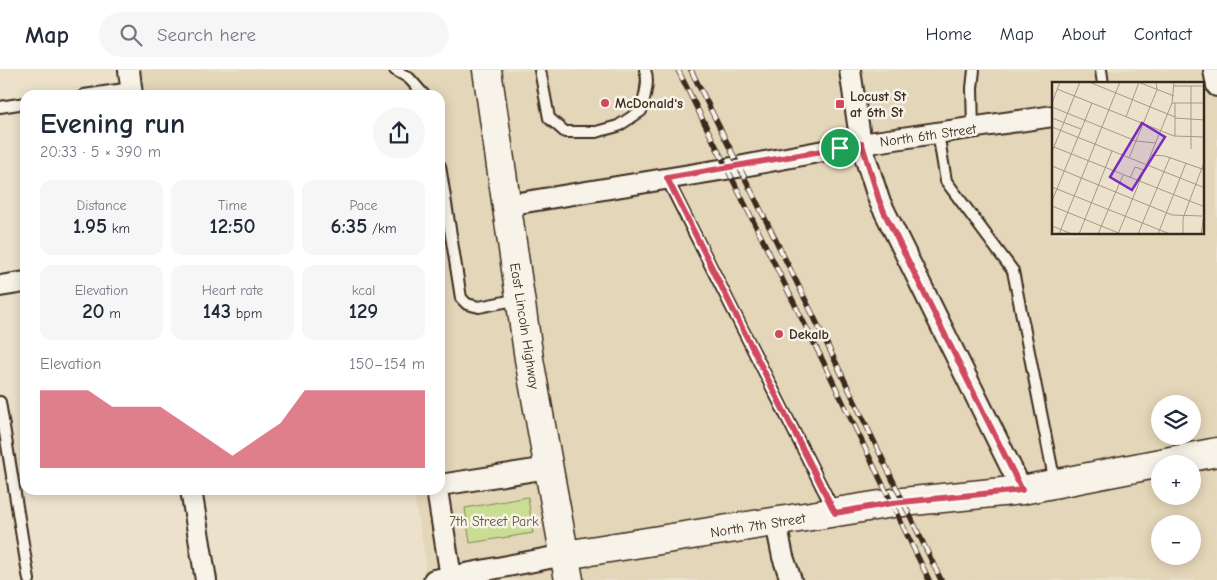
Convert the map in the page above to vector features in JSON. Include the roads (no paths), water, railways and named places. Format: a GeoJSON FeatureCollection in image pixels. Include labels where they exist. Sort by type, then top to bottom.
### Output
{"type":"FeatureCollection","features":[{"type":"Feature","properties":{"kind":"street","name":"East Lincoln Highway"},"geometry":{"type":"LineString","coordinates":[[487,70],[520,298],[548,468],[567,568]]}},
{"type":"Feature","properties":{"kind":"street"},"geometry":{"type":"LineString","coordinates":[[850,70],[862,144],[879,200],[1022,490]]}},
{"type":"Feature","properties":{"kind":"street"},"geometry":{"type":"LineString","coordinates":[[1214,70],[1217,86]]}},
{"type":"Feature","properties":{"kind":"street"},"geometry":{"type":"LineString","coordinates":[[1204,94],[1217,92]]}},
{"type":"Feature","properties":{"kind":"street","name":"North 6th Street"},"geometry":{"type":"LineString","coordinates":[[507,205],[862,144],[1052,116]]}},
{"type":"Feature","properties":{"kind":"street"},"geometry":{"type":"LineString","coordinates":[[0,286],[20,283]]}},
{"type":"Feature","properties":{"kind":"street","name":"North 7th Street"},"geometry":{"type":"LineString","coordinates":[[567,568],[776,523],[892,503],[1022,490],[1217,452]]}},
{"type":"Feature","properties":{"kind":"street"},"geometry":{"type":"LineString","coordinates":[[445,484],[548,468]]}},
{"type":"Feature","properties":{"kind":"street"},"geometry":{"type":"LineString","coordinates":[[192,495],[206,580]]}},
{"type":"Feature","properties":{"kind":"street"},"geometry":{"type":"LineString","coordinates":[[437,495],[443,579],[567,568]]}},
{"type":"Feature","properties":{"kind":"street"},"geometry":{"type":"LineString","coordinates":[[776,523],[783,557],[791,580]]}},
{"type":"Feature","properties":{"kind":"lane"},"geometry":{"type":"LineString","coordinates":[[395,70],[409,78],[420,90]]}},
{"type":"Feature","properties":{"kind":"lane"},"geometry":{"type":"LineString","coordinates":[[540,70],[549,118],[565,132],[596,132],[618,126],[641,111],[645,96],[647,74],[645,70]]}},
{"type":"Feature","properties":{"kind":"lane"},"geometry":{"type":"LineString","coordinates":[[973,128],[972,88],[974,70]]}},
{"type":"Feature","properties":{"kind":"lane"},"geometry":{"type":"LineString","coordinates":[[105,90],[131,84]]}},
{"type":"Feature","properties":{"kind":"lane"},"geometry":{"type":"LineString","coordinates":[[0,107],[20,104]]}},
{"type":"Feature","properties":{"kind":"lane"},"geometry":{"type":"LineString","coordinates":[[938,133],[946,181],[1013,271],[1055,483]]}},
{"type":"Feature","properties":{"kind":"lane"},"geometry":{"type":"LineString","coordinates":[[667,178],[835,513]]}},
{"type":"Feature","properties":{"kind":"lane"},"geometry":{"type":"LineString","coordinates":[[445,197],[461,298],[467,304],[479,307],[520,298]]}},
{"type":"Feature","properties":{"kind":"lane"},"geometry":{"type":"LineString","coordinates":[[0,402],[29,580]]}},
{"type":"Feature","properties":{"kind":"railway"},"geometry":{"type":"LineString","coordinates":[[678,70],[822,359],[929,580]]}},
{"type":"Feature","properties":{"kind":"railway"},"geometry":{"type":"LineString","coordinates":[[691,70],[812,313],[941,580]]}},
{"type":"Feature","properties":{"kind":"place","name":"McDonald's"},"geometry":{"type":"Point","coordinates":[605,103]}},
{"type":"Feature","properties":{"kind":"place","name":"Locust St at 6th St"},"geometry":{"type":"Point","coordinates":[840,104]}},
{"type":"Feature","properties":{"kind":"place","name":"Dekalb"},"geometry":{"type":"Point","coordinates":[779,334]}},
{"type":"Feature","properties":{"kind":"park label","name":"7th Street Park"},"geometry":{"type":"Point","coordinates":[494,521]}}]}
